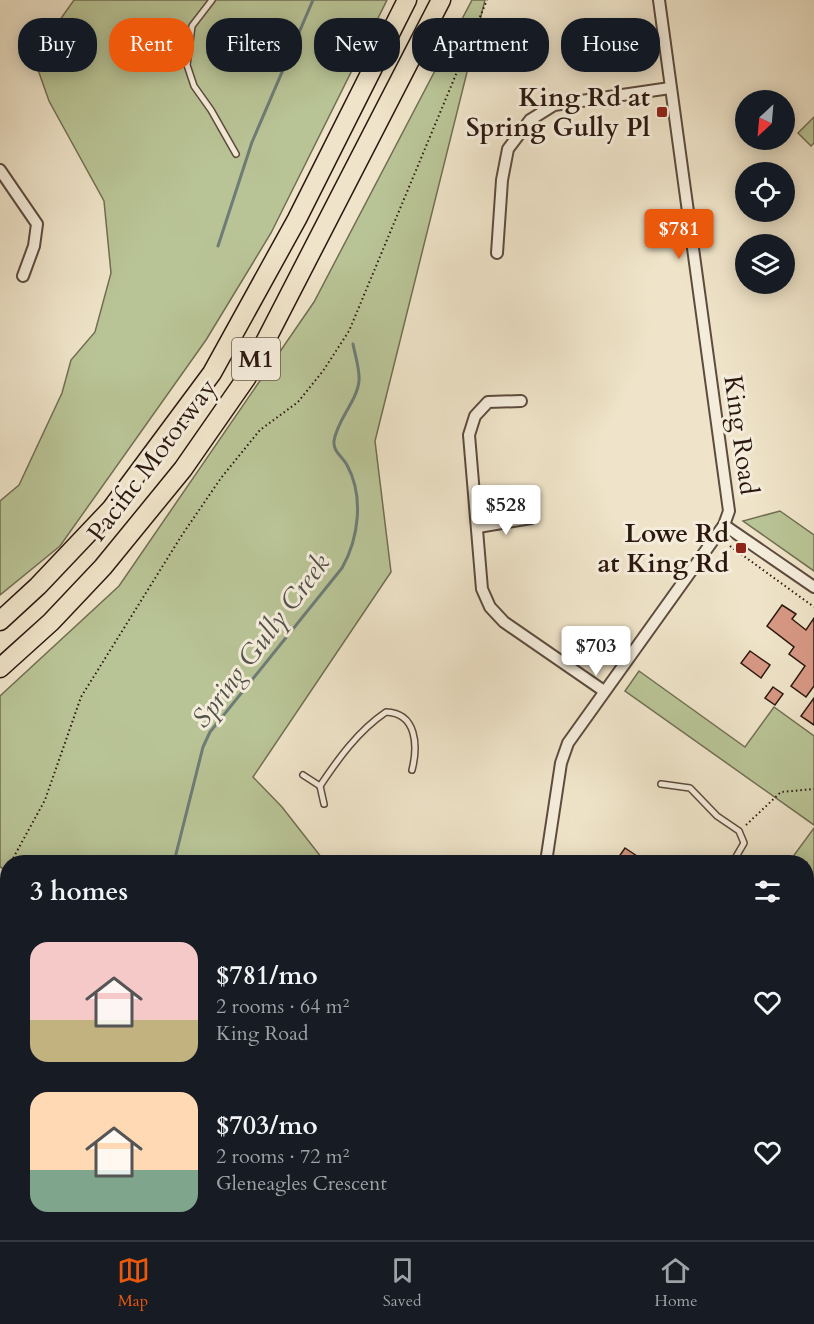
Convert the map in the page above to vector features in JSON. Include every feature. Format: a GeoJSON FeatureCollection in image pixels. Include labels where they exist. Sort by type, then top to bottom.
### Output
{"type":"FeatureCollection","features":[{"type":"Feature","properties":{"kind":"highway","name":"Pacific Motorway"},"geometry":{"type":"LineString","coordinates":[[0,621],[38,586],[111,509],[161,445],[212,373],[297,219],[407,0]]}},
{"type":"Feature","properties":{"kind":"highway","name":"Pacific Motorway"},"geometry":{"type":"LineString","coordinates":[[0,668],[51,622],[103,567],[183,469],[246,377],[441,0]]}},
{"type":"Feature","properties":{"kind":"street","name":"King Road"},"geometry":{"type":"LineString","coordinates":[[547,855],[561,763],[568,743],[724,525],[729,507],[659,0]]}},
{"type":"Feature","properties":{"kind":"street"},"geometry":{"type":"LineString","coordinates":[[497,253],[502,180],[508,149],[530,120],[555,105],[670,88]]}},
{"type":"Feature","properties":{"kind":"street"},"geometry":{"type":"LineString","coordinates":[[1,174],[37,224],[34,246],[22,276]]}},
{"type":"Feature","properties":{"kind":"street"},"geometry":{"type":"LineString","coordinates":[[521,401],[488,402],[475,416],[469,435],[482,589],[490,607],[504,622],[604,691]]}},
{"type":"Feature","properties":{"kind":"street"},"geometry":{"type":"LineString","coordinates":[[478,527],[531,518]]}},
{"type":"Feature","properties":{"kind":"street"},"geometry":{"type":"LineString","coordinates":[[724,525],[814,587]]}},
{"type":"Feature","properties":{"kind":"lane"},"geometry":{"type":"LineString","coordinates":[[212,0],[192,26],[187,65],[194,86],[211,110],[236,154]]}},
{"type":"Feature","properties":{"kind":"lane"},"geometry":{"type":"LineString","coordinates":[[320,786],[342,755],[367,727],[386,712],[394,712],[403,717],[413,729],[415,751],[412,770]]}},
{"type":"Feature","properties":{"kind":"lane"},"geometry":{"type":"LineString","coordinates":[[303,775],[320,786],[324,804]]}},
{"type":"Feature","properties":{"kind":"lane"},"geometry":{"type":"LineString","coordinates":[[661,784],[690,788],[717,816],[739,831],[744,843],[737,855]]}},
{"type":"Feature","properties":{"kind":"path"},"geometry":{"type":"LineString","coordinates":[[15,855],[45,800],[81,697],[182,535],[221,478],[260,430],[298,402],[323,371],[349,331],[487,0]]}},
{"type":"Feature","properties":{"kind":"path"},"geometry":{"type":"LineString","coordinates":[[729,546],[814,607]]}},
{"type":"Feature","properties":{"kind":"path"},"geometry":{"type":"LineString","coordinates":[[739,831],[781,792],[814,789]]}},
{"type":"Feature","properties":{"kind":"green space"},"geometry":{"type":"Polygon","coordinates":[[[74,0],[387,0],[378,18],[314,18],[314,72],[351,72],[271,233],[206,340],[60,546],[0,595],[0,501],[19,485],[62,393],[71,360],[95,332],[111,273],[104,201],[49,101],[39,72],[97,72],[97,18],[61,18],[74,0]]]}},
{"type":"Feature","properties":{"kind":"green space"},"geometry":{"type":"Polygon","coordinates":[[[472,0],[485,0],[481,18],[463,18],[472,0]]]}},
{"type":"Feature","properties":{"kind":"green space"},"geometry":{"type":"Polygon","coordinates":[[[434,72],[467,72],[375,441],[391,572],[253,777],[282,807],[320,855],[0,855],[0,696],[119,586],[314,302],[434,72]]]}},
{"type":"Feature","properties":{"kind":"green space"},"geometry":{"type":"Polygon","coordinates":[[[814,117],[814,143],[811,146],[798,133],[814,117]]]}},
{"type":"Feature","properties":{"kind":"green space"},"geometry":{"type":"Polygon","coordinates":[[[780,511],[814,535],[814,571],[743,521],[780,511]]]}},
{"type":"Feature","properties":{"kind":"green space"},"geometry":{"type":"Polygon","coordinates":[[[639,671],[745,747],[774,707],[814,736],[814,825],[625,691],[639,671]]]}},
{"type":"Feature","properties":{"kind":"green space"},"geometry":{"type":"Polygon","coordinates":[[[814,828],[814,855],[794,855],[814,828]]]}},
{"type":"Feature","properties":{"kind":"building"},"geometry":{"type":"Polygon","coordinates":[[[782,605],[796,614],[792,619],[806,630],[814,618],[814,686],[806,697],[791,686],[805,666],[789,654],[794,647],[767,626],[782,605]]]}},
{"type":"Feature","properties":{"kind":"building"},"geometry":{"type":"Polygon","coordinates":[[[750,651],[770,665],[761,678],[741,663],[750,651]]]}},
{"type":"Feature","properties":{"kind":"building"},"geometry":{"type":"Polygon","coordinates":[[[773,687],[783,694],[775,705],[765,698],[773,687]]]}},
{"type":"Feature","properties":{"kind":"building"},"geometry":{"type":"Polygon","coordinates":[[[814,698],[814,725],[801,716],[814,698]]]}},
{"type":"Feature","properties":{"kind":"building"},"geometry":{"type":"Polygon","coordinates":[[[625,848],[636,855],[620,855],[625,848]]]}},
{"type":"Feature","properties":{"kind":"waterway","name":"Spring Gully Creek"},"geometry":{"type":"LineString","coordinates":[[218,246],[252,142],[313,0]]}},
{"type":"Feature","properties":{"kind":"waterway","name":"Spring Gully Creek"},"geometry":{"type":"LineString","coordinates":[[176,855],[203,747],[210,732],[342,568],[348,556],[356,530],[356,490],[347,465],[336,451],[334,441],[339,426],[355,396],[359,381],[353,344]]}},
{"type":"Feature","properties":{"kind":"place","name":"King Rd at Spring Gully Pl"},"geometry":{"type":"Point","coordinates":[662,112]}},
{"type":"Feature","properties":{"kind":"place","name":"Lowe Rd at King Rd"},"geometry":{"type":"Point","coordinates":[741,548]}}]}
